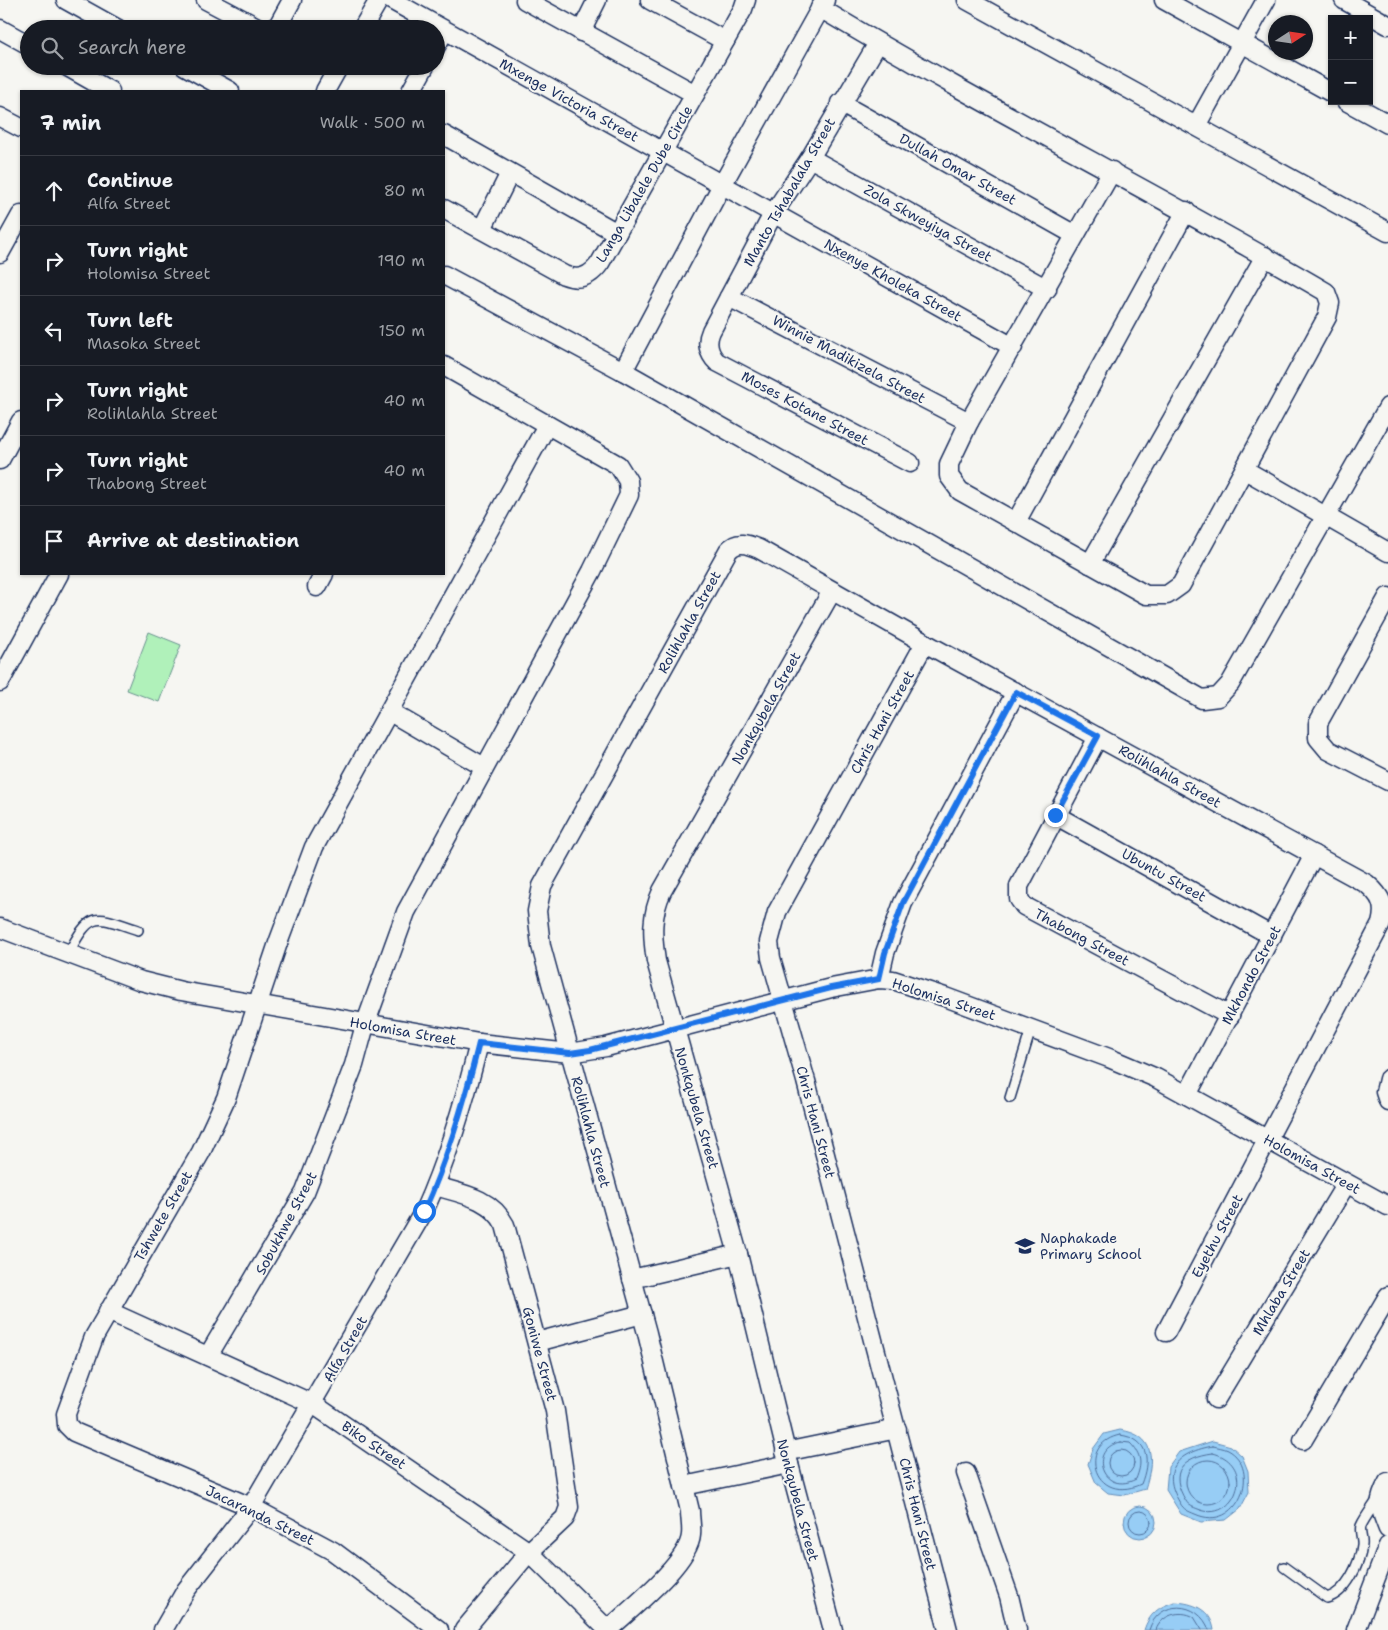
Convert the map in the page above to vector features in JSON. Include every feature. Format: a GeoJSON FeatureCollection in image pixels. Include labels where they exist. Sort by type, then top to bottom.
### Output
{"type":"FeatureCollection","features":[{"type":"Feature","properties":{"kind":"street"},"geometry":{"type":"LineString","coordinates":[[66,0],[102,20]]}},
{"type":"Feature","properties":{"kind":"street"},"geometry":{"type":"LineString","coordinates":[[206,0],[244,20]]}},
{"type":"Feature","properties":{"kind":"street"},"geometry":{"type":"LineString","coordinates":[[281,20],[292,0]]}},
{"type":"Feature","properties":{"kind":"street"},"geometry":{"type":"LineString","coordinates":[[367,20],[378,0]]}},
{"type":"Feature","properties":{"kind":"street","name":"Mxenge Victoria Street"},"geometry":{"type":"LineString","coordinates":[[391,0],[416,20]]}},
{"type":"Feature","properties":{"kind":"street"},"geometry":{"type":"LineString","coordinates":[[525,0],[695,94]]}},
{"type":"Feature","properties":{"kind":"street"},"geometry":{"type":"LineString","coordinates":[[581,32],[597,0]]}},
{"type":"Feature","properties":{"kind":"street"},"geometry":{"type":"LineString","coordinates":[[650,0],[725,41]]}},
{"type":"Feature","properties":{"kind":"street","name":"Langa Libalele Dube Circle"},"geometry":{"type":"LineString","coordinates":[[445,210],[564,275],[577,279],[586,277],[596,268],[664,152],[743,9],[746,0]]}},
{"type":"Feature","properties":{"kind":"street"},"geometry":{"type":"LineString","coordinates":[[967,0],[1388,232]]}},
{"type":"Feature","properties":{"kind":"street"},"geometry":{"type":"LineString","coordinates":[[1164,0],[1328,91]]}},
{"type":"Feature","properties":{"kind":"street"},"geometry":{"type":"LineString","coordinates":[[1196,126],[1266,0]]}},
{"type":"Feature","properties":{"kind":"street"},"geometry":{"type":"LineString","coordinates":[[1344,0],[1388,25]]}},
{"type":"Feature","properties":{"kind":"street"},"geometry":{"type":"LineString","coordinates":[[622,370],[823,4],[878,43],[1186,211],[1326,292],[1330,303],[1327,317],[1181,585],[1167,595],[1146,595],[960,491],[949,476],[949,464],[969,422],[1047,289],[1075,235],[1112,171]]}},
{"type":"Feature","properties":{"kind":"street"},"geometry":{"type":"LineString","coordinates":[[0,29],[20,40]]}},
{"type":"Feature","properties":{"kind":"street","name":"Mxenge Victoria Street"},"geometry":{"type":"LineString","coordinates":[[445,42],[664,152],[773,214]]}},
{"type":"Feature","properties":{"kind":"street","name":"Manto Tshabalala Street"},"geometry":{"type":"LineString","coordinates":[[708,346],[711,331],[773,214],[810,158],[840,103],[878,43]]}},
{"type":"Feature","properties":{"kind":"street"},"geometry":{"type":"LineString","coordinates":[[82,75],[108,90]]}},
{"type":"Feature","properties":{"kind":"street"},"geometry":{"type":"LineString","coordinates":[[201,75],[228,90]]}},
{"type":"Feature","properties":{"kind":"street"},"geometry":{"type":"LineString","coordinates":[[326,90],[334,75]]}},
{"type":"Feature","properties":{"kind":"street"},"geometry":{"type":"LineString","coordinates":[[412,90],[420,75]]}},
{"type":"Feature","properties":{"kind":"street","name":"Dullah Omar Street"},"geometry":{"type":"LineString","coordinates":[[840,103],[1075,235]]}},
{"type":"Feature","properties":{"kind":"street"},"geometry":{"type":"LineString","coordinates":[[1353,105],[1388,124]]}},
{"type":"Feature","properties":{"kind":"street"},"geometry":{"type":"LineString","coordinates":[[0,117],[20,127]]}},
{"type":"Feature","properties":{"kind":"street"},"geometry":{"type":"LineString","coordinates":[[445,136],[617,233]]}},
{"type":"Feature","properties":{"kind":"street","name":"Zola Skweyiya Street"},"geometry":{"type":"LineString","coordinates":[[810,158],[1047,289]]}},
{"type":"Feature","properties":{"kind":"street"},"geometry":{"type":"LineString","coordinates":[[482,229],[510,173]]}},
{"type":"Feature","properties":{"kind":"street"},"geometry":{"type":"LineString","coordinates":[[1016,522],[1186,211]]}},
{"type":"Feature","properties":{"kind":"street","name":"Nxenye Kholeka Street"},"geometry":{"type":"LineString","coordinates":[[773,214],[1013,347]]}},
{"type":"Feature","properties":{"kind":"street"},"geometry":{"type":"LineString","coordinates":[[0,253],[20,217]]}},
{"type":"Feature","properties":{"kind":"street"},"geometry":{"type":"LineString","coordinates":[[1090,564],[1265,256]]}},
{"type":"Feature","properties":{"kind":"street"},"geometry":{"type":"LineString","coordinates":[[445,276],[622,370],[1202,699],[1218,697],[1230,684],[1327,517],[1388,407]]}},
{"type":"Feature","properties":{"kind":"street","name":"Winnie Madikizela Street"},"geometry":{"type":"LineString","coordinates":[[729,297],[969,422]]}},
{"type":"Feature","properties":{"kind":"street","name":"Moses Kotane Street"},"geometry":{"type":"LineString","coordinates":[[708,346],[717,362],[910,463]]}},
{"type":"Feature","properties":{"kind":"street","name":"Sobukhwe Street"},"geometry":{"type":"LineString","coordinates":[[208,1356],[305,1192],[354,1064],[365,1025],[406,912],[592,571],[629,495],[628,481],[618,465],[445,367]]}},
{"type":"Feature","properties":{"kind":"street"},"geometry":{"type":"LineString","coordinates":[[0,460],[20,423]]}},
{"type":"Feature","properties":{"kind":"street","name":"Tshwete Street"},"geometry":{"type":"LineString","coordinates":[[67,1425],[68,1404],[87,1353],[108,1310],[207,1140],[226,1098],[259,1005],[278,943],[314,847],[547,425]]}},
{"type":"Feature","properties":{"kind":"street"},"geometry":{"type":"LineString","coordinates":[[1245,470],[1388,552]]}},
{"type":"Feature","properties":{"kind":"street","name":"Rolihlahla Street"},"geometry":{"type":"LineString","coordinates":[[608,1630],[674,1567],[687,1548],[692,1535],[690,1511],[642,1314],[539,934],[538,911],[542,886],[728,551],[734,545],[749,545],[1314,855],[1376,891],[1382,902],[1383,915],[1381,924],[1268,1139]]}},
{"type":"Feature","properties":{"kind":"street"},"geometry":{"type":"LineString","coordinates":[[0,682],[58,575]]}},
{"type":"Feature","properties":{"kind":"street","name":"Nonkqubela Street"},"geometry":{"type":"LineString","coordinates":[[832,591],[656,905],[652,926],[652,939],[674,1029],[738,1254],[787,1458],[833,1630]]}},
{"type":"Feature","properties":{"kind":"street"},"geometry":{"type":"LineString","coordinates":[[1388,597],[1318,723],[1318,738],[1328,750],[1388,781]]}},
{"type":"Feature","properties":{"kind":"street","name":"Chris Hani Street"},"geometry":{"type":"LineString","coordinates":[[925,643],[776,912],[769,942],[770,958],[784,1000],[948,1630]]}},
{"type":"Feature","properties":{"kind":"street"},"geometry":{"type":"LineString","coordinates":[[879,979],[885,953],[903,903],[1016,692]]}},
{"type":"Feature","properties":{"kind":"street"},"geometry":{"type":"LineString","coordinates":[[390,712],[484,767]]}},
{"type":"Feature","properties":{"kind":"street","name":"Thabong Street"},"geometry":{"type":"LineString","coordinates":[[1098,736],[1019,886],[1018,891],[1021,902],[1230,1016]]}},
{"type":"Feature","properties":{"kind":"street","name":"Ubuntu Street"},"geometry":{"type":"LineString","coordinates":[[1055,815],[1272,936]]}},
{"type":"Feature","properties":{"kind":"street","name":"Mkhondo Street"},"geometry":{"type":"LineString","coordinates":[[1187,1095],[1314,855]]}},
{"type":"Feature","properties":{"kind":"street","name":"Holomisa Street"},"geometry":{"type":"LineString","coordinates":[[0,928],[141,981],[365,1025],[479,1043],[570,1053],[606,1047],[784,1000],[879,979],[893,980],[945,997],[1117,1061],[1156,1078],[1388,1206]]}},
{"type":"Feature","properties":{"kind":"street","name":"Alfa Street"},"geometry":{"type":"LineString","coordinates":[[163,1630],[186,1590],[251,1508],[396,1260],[436,1186],[468,1090],[479,1043]]}},
{"type":"Feature","properties":{"kind":"street"},"geometry":{"type":"LineString","coordinates":[[1388,1079],[1386,1092],[1388,1101]]}},
{"type":"Feature","properties":{"kind":"street","name":"Eyethu Street"},"geometry":{"type":"LineString","coordinates":[[1166,1332],[1268,1139]]}},
{"type":"Feature","properties":{"kind":"street","name":"Mhlaba Street"},"geometry":{"type":"LineString","coordinates":[[1216,1399],[1346,1184]]}},
{"type":"Feature","properties":{"kind":"street","name":"Goniwe Street"},"geometry":{"type":"LineString","coordinates":[[436,1186],[478,1198],[496,1210],[509,1236],[555,1411],[569,1507],[565,1518],[530,1552],[464,1630]]}},
{"type":"Feature","properties":{"kind":"street"},"geometry":{"type":"LineString","coordinates":[[632,1279],[738,1254]]}},
{"type":"Feature","properties":{"kind":"street"},"geometry":{"type":"LineString","coordinates":[[1303,1440],[1388,1296]]}},
{"type":"Feature","properties":{"kind":"street","name":"Biko Street"},"geometry":{"type":"LineString","coordinates":[[108,1310],[313,1404],[530,1552],[608,1630]]}},
{"type":"Feature","properties":{"kind":"street"},"geometry":{"type":"LineString","coordinates":[[537,1342],[642,1314]]}},
{"type":"Feature","properties":{"kind":"street","name":"Jacaranda Street"},"geometry":{"type":"LineString","coordinates":[[67,1425],[71,1431],[81,1436],[155,1465],[251,1508],[333,1552],[439,1630]]}},
{"type":"Feature","properties":{"kind":"street"},"geometry":{"type":"LineString","coordinates":[[684,1486],[897,1429]]}},
{"type":"Feature","properties":{"kind":"street"},"geometry":{"type":"LineString","coordinates":[[966,1473],[1009,1596],[1017,1630]]}},
{"type":"Feature","properties":{"kind":"street"},"geometry":{"type":"LineString","coordinates":[[1384,1490],[1379,1506],[1388,1530]]}},
{"type":"Feature","properties":{"kind":"street"},"geometry":{"type":"LineString","coordinates":[[1356,1630],[1388,1546]]}},
{"type":"Feature","properties":{"kind":"lane"},"geometry":{"type":"LineString","coordinates":[[68,954],[80,930],[94,920],[107,920],[138,930]]}},
{"type":"Feature","properties":{"kind":"lane"},"geometry":{"type":"LineString","coordinates":[[1010,1098],[1031,1029]]}},
{"type":"Feature","properties":{"kind":"lane"},"geometry":{"type":"LineString","coordinates":[[1284,1567],[1327,1598],[1336,1596],[1343,1590],[1359,1558],[1363,1544],[1361,1526],[1384,1490]]}},
{"type":"Feature","properties":{"kind":"green space"},"geometry":{"type":"Polygon","coordinates":[[[149,632],[181,645],[159,702],[127,690],[149,632]]]}},
{"type":"Feature","properties":{"kind":"water"},"geometry":{"type":"Polygon","coordinates":[[[1120,1430],[1140,1437],[1146,1443],[1151,1459],[1145,1489],[1125,1495],[1108,1493],[1096,1483],[1088,1464],[1093,1449],[1104,1434],[1120,1430]]]}},
{"type":"Feature","properties":{"kind":"water"},"geometry":{"type":"Polygon","coordinates":[[[1213,1441],[1231,1446],[1242,1456],[1248,1471],[1249,1492],[1240,1509],[1226,1520],[1201,1522],[1181,1514],[1166,1490],[1168,1467],[1179,1452],[1213,1441]]]}},
{"type":"Feature","properties":{"kind":"water"},"geometry":{"type":"Polygon","coordinates":[[[1140,1506],[1146,1507],[1151,1511],[1155,1516],[1155,1528],[1151,1533],[1146,1537],[1140,1538],[1134,1537],[1129,1533],[1125,1528],[1124,1522],[1125,1516],[1129,1511],[1134,1507],[1140,1506]]]}},
{"type":"Feature","properties":{"kind":"water"},"geometry":{"type":"Polygon","coordinates":[[[1175,1602],[1194,1606],[1205,1612],[1214,1630],[1144,1630],[1155,1612],[1175,1602]]]}},
{"type":"Feature","properties":{"kind":"place","name":"Naphakade Primary School"},"geometry":{"type":"Point","coordinates":[1025,1246]}},
{"type":"Feature","properties":{"kind":"route"},"geometry":{"type":"LineString","coordinates":[[424,1211],[436,1186],[468,1090],[479,1043],[551,1052],[570,1053],[590,1050],[831,988],[879,979],[885,953],[903,903],[1016,692],[1098,736],[1055,815]]}}]}
